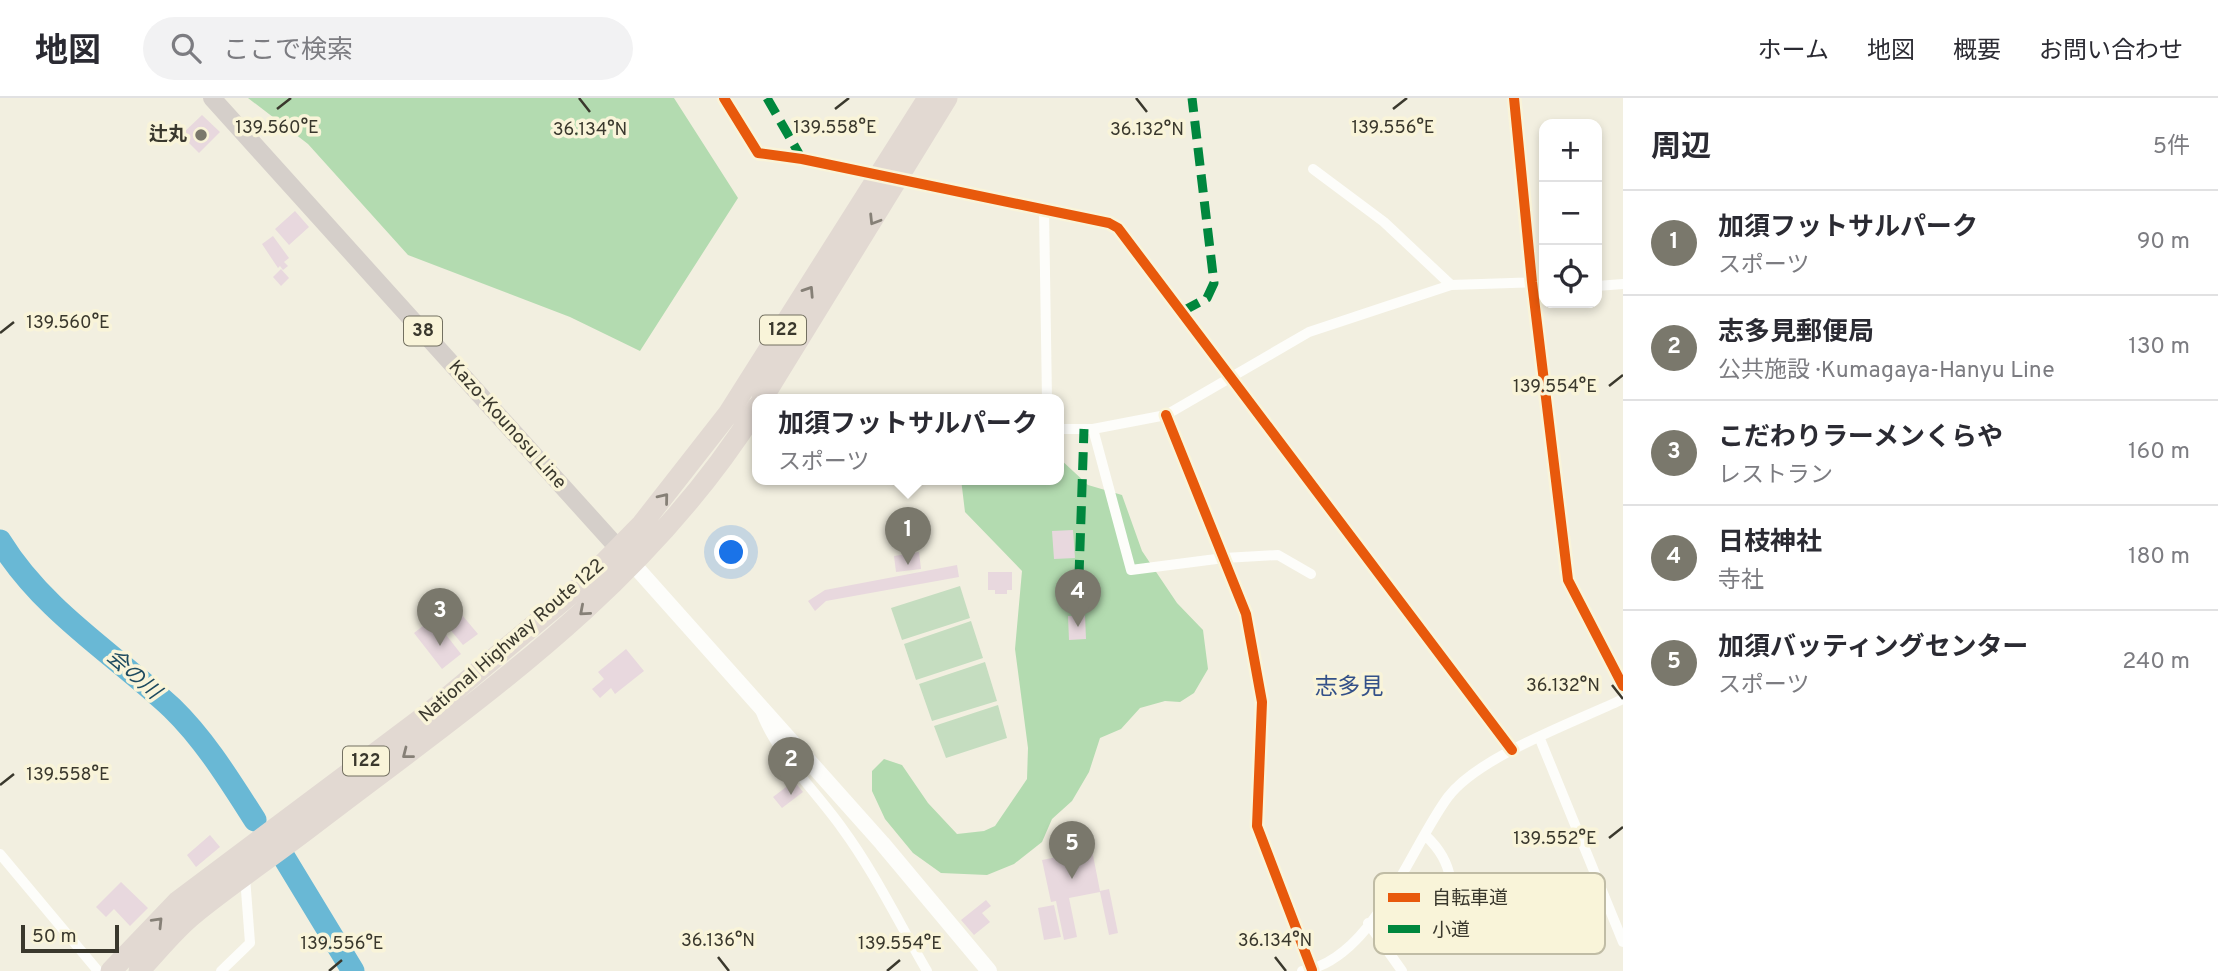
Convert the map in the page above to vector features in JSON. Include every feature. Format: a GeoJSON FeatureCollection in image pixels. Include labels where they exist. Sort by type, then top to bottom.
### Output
{"type":"FeatureCollection","features":[{"type":"Feature","properties":{"kind":"highway","name":"National Highway Route 122"},"geometry":{"type":"LineString","coordinates":[[765,394],[889,179],[928,98]]}},
{"type":"Feature","properties":{"kind":"highway","name":"National Highway Route 122"},"geometry":{"type":"LineString","coordinates":[[111,971],[177,902],[425,716],[538,623],[619,548],[664,499],[729,414],[947,98]]}},
{"type":"Feature","properties":{"kind":"highway","name":"National Highway Route 122"},"geometry":{"type":"LineString","coordinates":[[139,971],[192,915],[541,649],[634,565],[752,428]]}},
{"type":"Feature","properties":{"kind":"main road","name":"Kazo-Kounosu Line"},"geometry":{"type":"LineString","coordinates":[[212,98],[634,565]]}},
{"type":"Feature","properties":{"kind":"main road"},"geometry":{"type":"LineString","coordinates":[[634,565],[756,701],[989,971]]}},
{"type":"Feature","properties":{"kind":"street"},"geometry":{"type":"LineString","coordinates":[[724,98],[758,153],[802,159],[1118,228],[1512,750]]}},
{"type":"Feature","properties":{"kind":"street"},"geometry":{"type":"LineString","coordinates":[[1514,98],[1532,282],[1568,580],[1623,686]]}},
{"type":"Feature","properties":{"kind":"street"},"geometry":{"type":"LineString","coordinates":[[1313,169],[1384,222],[1451,285]]}},
{"type":"Feature","properties":{"kind":"street"},"geometry":{"type":"LineString","coordinates":[[1044,210],[1048,394]]}},
{"type":"Feature","properties":{"kind":"street"},"geometry":{"type":"LineString","coordinates":[[1064,429],[1093,429],[1166,415],[1309,332],[1451,285],[1539,282]]}},
{"type":"Feature","properties":{"kind":"street"},"geometry":{"type":"LineString","coordinates":[[1602,286],[1623,284]]}},
{"type":"Feature","properties":{"kind":"street"},"geometry":{"type":"LineString","coordinates":[[1166,415],[1246,614],[1262,702],[1257,826],[1307,970],[1327,964],[1359,938],[1374,915]]}},
{"type":"Feature","properties":{"kind":"street"},"geometry":{"type":"LineString","coordinates":[[1093,429],[1131,570],[1224,558],[1278,555],[1311,574]]}},
{"type":"Feature","properties":{"kind":"street"},"geometry":{"type":"LineString","coordinates":[[1405,873],[1448,797],[1469,775],[1512,750],[1623,699]]}},
{"type":"Feature","properties":{"kind":"street"},"geometry":{"type":"LineString","coordinates":[[756,701],[771,735],[844,830],[882,890],[925,971]]}},
{"type":"Feature","properties":{"kind":"street"},"geometry":{"type":"LineString","coordinates":[[1540,738],[1595,873]]}},
{"type":"Feature","properties":{"kind":"street"},"geometry":{"type":"LineString","coordinates":[[1426,836],[1443,852],[1448,873]]}},
{"type":"Feature","properties":{"kind":"street"},"geometry":{"type":"LineString","coordinates":[[0,854],[98,971]]}},
{"type":"Feature","properties":{"kind":"street"},"geometry":{"type":"LineString","coordinates":[[221,971],[250,943],[245,877]]}},
{"type":"Feature","properties":{"kind":"street"},"geometry":{"type":"LineString","coordinates":[[1605,898],[1623,942]]}},
{"type":"Feature","properties":{"kind":"street"},"geometry":{"type":"LineString","coordinates":[[1368,923],[1374,931]]}},
{"type":"Feature","properties":{"kind":"street"},"geometry":{"type":"LineString","coordinates":[[1390,954],[1402,971]]}},
{"type":"Feature","properties":{"kind":"green space"},"geometry":{"type":"Polygon","coordinates":[[[248,98],[674,98],[738,198],[640,351],[570,317],[408,255],[308,144],[248,98]]]}},
{"type":"Feature","properties":{"kind":"green space"},"geometry":{"type":"Polygon","coordinates":[[[1064,463],[1088,485],[1122,495],[1142,551],[1177,603],[1203,630],[1208,669],[1194,693],[1180,702],[1165,701],[1140,708],[1121,729],[1100,738],[1089,772],[1072,801],[1052,819],[1042,842],[1014,864],[987,875],[941,873],[913,853],[885,819],[872,791],[872,771],[884,759],[902,765],[928,803],[957,834],[984,831],[995,826],[1027,779],[1028,748],[1015,649],[1022,571],[965,512],[962,485],[1064,485],[1064,463]]]}},
{"type":"Feature","properties":{"kind":"green space"},"geometry":{"type":"Polygon","coordinates":[[[960,586],[970,618],[902,640],[891,608],[960,586]]]}},
{"type":"Feature","properties":{"kind":"green space"},"geometry":{"type":"Polygon","coordinates":[[[971,621],[983,658],[916,680],[904,644],[971,621]]]}},
{"type":"Feature","properties":{"kind":"green space"},"geometry":{"type":"Polygon","coordinates":[[[985,662],[997,701],[932,721],[919,684],[985,662]]]}},
{"type":"Feature","properties":{"kind":"green space"},"geometry":{"type":"Polygon","coordinates":[[[998,705],[1007,738],[946,758],[934,726],[998,705]]]}},
{"type":"Feature","properties":{"kind":"building"},"geometry":{"type":"Polygon","coordinates":[[[202,115],[220,132],[199,153],[181,135],[202,115]]]}},
{"type":"Feature","properties":{"kind":"building"},"geometry":{"type":"Polygon","coordinates":[[[295,211],[309,227],[289,245],[275,229],[295,211]]]}},
{"type":"Feature","properties":{"kind":"building"},"geometry":{"type":"Polygon","coordinates":[[[273,236],[289,258],[284,262],[288,266],[283,270],[280,266],[278,268],[262,244],[273,236]]]}},
{"type":"Feature","properties":{"kind":"building"},"geometry":{"type":"Polygon","coordinates":[[[281,269],[289,278],[281,286],[273,277],[281,269]]]}},
{"type":"Feature","properties":{"kind":"building"},"geometry":{"type":"Polygon","coordinates":[[[1073,530],[1075,558],[1054,559],[1052,531],[1073,530]]]}},
{"type":"Feature","properties":{"kind":"building"},"geometry":{"type":"Polygon","coordinates":[[[919,552],[921,569],[896,572],[894,556],[919,552]]]}},
{"type":"Feature","properties":{"kind":"building"},"geometry":{"type":"Polygon","coordinates":[[[957,565],[959,577],[826,601],[815,611],[808,601],[825,590],[957,565]]]}},
{"type":"Feature","properties":{"kind":"building"},"geometry":{"type":"Polygon","coordinates":[[[988,572],[1012,572],[1012,590],[1007,590],[1007,594],[995,594],[995,590],[988,590],[988,572]]]}},
{"type":"Feature","properties":{"kind":"building"},"geometry":{"type":"Polygon","coordinates":[[[457,609],[478,634],[463,645],[443,621],[457,609]]]}},
{"type":"Feature","properties":{"kind":"building"},"geometry":{"type":"Polygon","coordinates":[[[1085,615],[1086,639],[1069,640],[1068,616],[1085,615]]]}},
{"type":"Feature","properties":{"kind":"building"},"geometry":{"type":"Polygon","coordinates":[[[433,618],[461,654],[442,669],[414,633],[433,618]]]}},
{"type":"Feature","properties":{"kind":"building"},"geometry":{"type":"Polygon","coordinates":[[[626,649],[644,671],[615,694],[611,688],[600,698],[592,689],[604,679],[598,672],[626,649]]]}},
{"type":"Feature","properties":{"kind":"building"},"geometry":{"type":"Polygon","coordinates":[[[794,781],[803,792],[782,808],[773,797],[794,781]]]}},
{"type":"Feature","properties":{"kind":"building"},"geometry":{"type":"Polygon","coordinates":[[[210,835],[220,847],[196,867],[187,855],[210,835]]]}},
{"type":"Feature","properties":{"kind":"building"},"geometry":{"type":"Polygon","coordinates":[[[1092,850],[1100,891],[1109,889],[1118,933],[1109,935],[1100,892],[1069,898],[1077,937],[1064,940],[1056,901],[1051,902],[1042,860],[1092,850]]]}},
{"type":"Feature","properties":{"kind":"building"},"geometry":{"type":"Polygon","coordinates":[[[121,882],[148,908],[130,926],[114,909],[106,917],[96,907],[121,882]]]}},
{"type":"Feature","properties":{"kind":"building"},"geometry":{"type":"Polygon","coordinates":[[[986,900],[991,906],[982,913],[990,922],[974,935],[961,920],[986,900]]]}},
{"type":"Feature","properties":{"kind":"building"},"geometry":{"type":"Polygon","coordinates":[[[1054,905],[1061,937],[1044,940],[1038,908],[1054,905]]]}},
{"type":"Feature","properties":{"kind":"waterway","name":"会の川"},"geometry":{"type":"LineString","coordinates":[[0,541],[17,566],[58,610],[184,720],[216,761],[255,820]]}},
{"type":"Feature","properties":{"kind":"waterway","name":"会の川"},"geometry":{"type":"LineString","coordinates":[[285,859],[353,971]]}},
{"type":"Feature","properties":{"kind":"marked path"},"geometry":{"type":"LineString","coordinates":[[767,98],[802,159]]}},
{"type":"Feature","properties":{"kind":"marked path"},"geometry":{"type":"LineString","coordinates":[[1183,311],[1207,298],[1214,283],[1192,98]]}},
{"type":"Feature","properties":{"kind":"marked path"},"geometry":{"type":"LineString","coordinates":[[1078,605],[1084,429]]}},
{"type":"Feature","properties":{"kind":"cycle path"},"geometry":{"type":"LineString","coordinates":[[724,98],[758,153],[802,159],[1109,223],[1118,228],[1512,750]]}},
{"type":"Feature","properties":{"kind":"cycle path"},"geometry":{"type":"LineString","coordinates":[[1514,98],[1532,282],[1568,580],[1623,686]]}},
{"type":"Feature","properties":{"kind":"cycle path"},"geometry":{"type":"LineString","coordinates":[[1166,415],[1246,614],[1262,702],[1257,826],[1312,970]]}},
{"type":"Feature","properties":{"kind":"place","name":"辻丸"},"geometry":{"type":"Point","coordinates":[201,135]}},
{"type":"Feature","properties":{"kind":"place","name":"加須フットサルパーク"},"geometry":{"type":"Point","coordinates":[908,565]}},
{"type":"Feature","properties":{"kind":"place","name":"日枝神社"},"geometry":{"type":"Point","coordinates":[1078,627]}},
{"type":"Feature","properties":{"kind":"place","name":"こだわりラーメンくらや"},"geometry":{"type":"Point","coordinates":[440,646]}},
{"type":"Feature","properties":{"kind":"place","name":"志多見郵便局"},"geometry":{"type":"Point","coordinates":[791,795]}},
{"type":"Feature","properties":{"kind":"place","name":"加須バッティングセンター"},"geometry":{"type":"Point","coordinates":[1072,879]}},
{"type":"Feature","properties":{"kind":"district","name":"志多見"},"geometry":{"type":"Point","coordinates":[1349,688]}}]}
